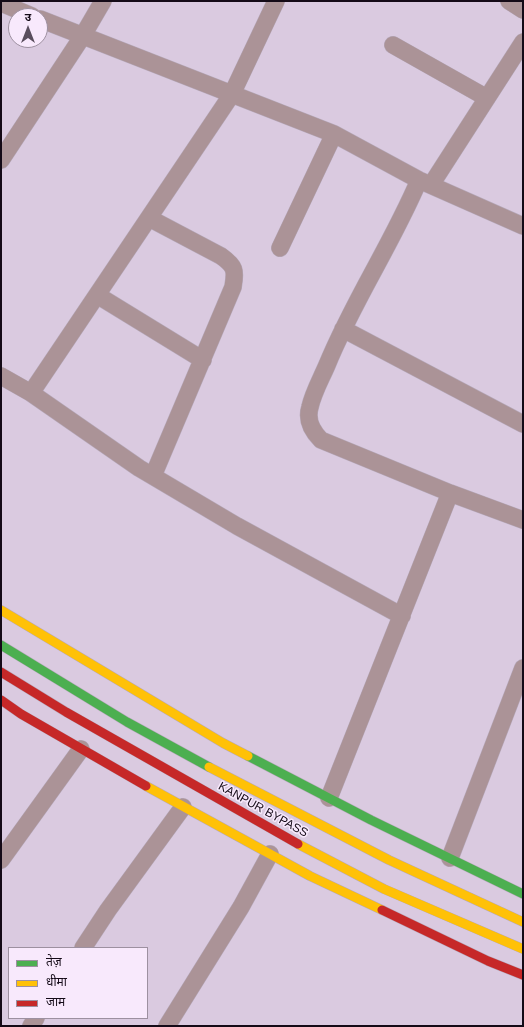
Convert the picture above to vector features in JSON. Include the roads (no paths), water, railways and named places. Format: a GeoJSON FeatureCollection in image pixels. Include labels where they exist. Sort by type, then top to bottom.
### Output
{"type":"FeatureCollection","features":[{"type":"Feature","properties":{"kind":"main road"},"geometry":{"type":"LineString","coordinates":[[1,610],[223,743],[328,798],[523,894]]}},
{"type":"Feature","properties":{"kind":"main road","name":"KANPUR BYPASS"},"geometry":{"type":"LineString","coordinates":[[1,645],[59,682],[260,796],[430,880],[523,922]]}},
{"type":"Feature","properties":{"kind":"main road","name":"KANPUR BYPASS"},"geometry":{"type":"LineString","coordinates":[[1,672],[66,712],[272,830],[384,889],[523,949]]}},
{"type":"Feature","properties":{"kind":"main road"},"geometry":{"type":"LineString","coordinates":[[1,700],[20,714],[81,749],[183,807],[310,876],[481,957],[523,975]]}},
{"type":"Feature","properties":{"kind":"street"},"geometry":{"type":"LineString","coordinates":[[1,160],[82,37],[103,1]]}},
{"type":"Feature","properties":{"kind":"street"},"geometry":{"type":"LineString","coordinates":[[31,394],[232,94],[276,1]]}},
{"type":"Feature","properties":{"kind":"street"},"geometry":{"type":"LineString","coordinates":[[509,1],[523,10]]}},
{"type":"Feature","properties":{"kind":"street"},"geometry":{"type":"LineString","coordinates":[[1,3],[13,8]]}},
{"type":"Feature","properties":{"kind":"street"},"geometry":{"type":"LineString","coordinates":[[48,22],[82,37],[334,134],[425,182],[523,226]]}},
{"type":"Feature","properties":{"kind":"street"},"geometry":{"type":"LineString","coordinates":[[523,42],[487,98],[425,182],[399,225],[343,329],[310,407],[309,419],[314,432],[321,440],[450,493],[523,520]]}},
{"type":"Feature","properties":{"kind":"street"},"geometry":{"type":"LineString","coordinates":[[393,46],[487,98]]}},
{"type":"Feature","properties":{"kind":"street"},"geometry":{"type":"LineString","coordinates":[[280,248],[334,134]]}},
{"type":"Feature","properties":{"kind":"street"},"geometry":{"type":"LineString","coordinates":[[149,218],[221,256],[231,263],[235,273],[233,287],[153,476]]}},
{"type":"Feature","properties":{"kind":"street"},"geometry":{"type":"LineString","coordinates":[[97,295],[203,360]]}},
{"type":"Feature","properties":{"kind":"street"},"geometry":{"type":"LineString","coordinates":[[343,329],[523,424]]}},
{"type":"Feature","properties":{"kind":"street"},"geometry":{"type":"LineString","coordinates":[[1,376],[31,394],[153,476],[237,526],[402,616]]}},
{"type":"Feature","properties":{"kind":"street"},"geometry":{"type":"LineString","coordinates":[[328,798],[450,493]]}},
{"type":"Feature","properties":{"kind":"street"},"geometry":{"type":"LineString","coordinates":[[450,858],[523,668]]}},
{"type":"Feature","properties":{"kind":"street"},"geometry":{"type":"LineString","coordinates":[[1,860],[81,749]]}},
{"type":"Feature","properties":{"kind":"street"},"geometry":{"type":"LineString","coordinates":[[84,947],[108,910],[183,807]]}},
{"type":"Feature","properties":{"kind":"street"},"geometry":{"type":"LineString","coordinates":[[167,1026],[241,907],[270,854]]}}]}
